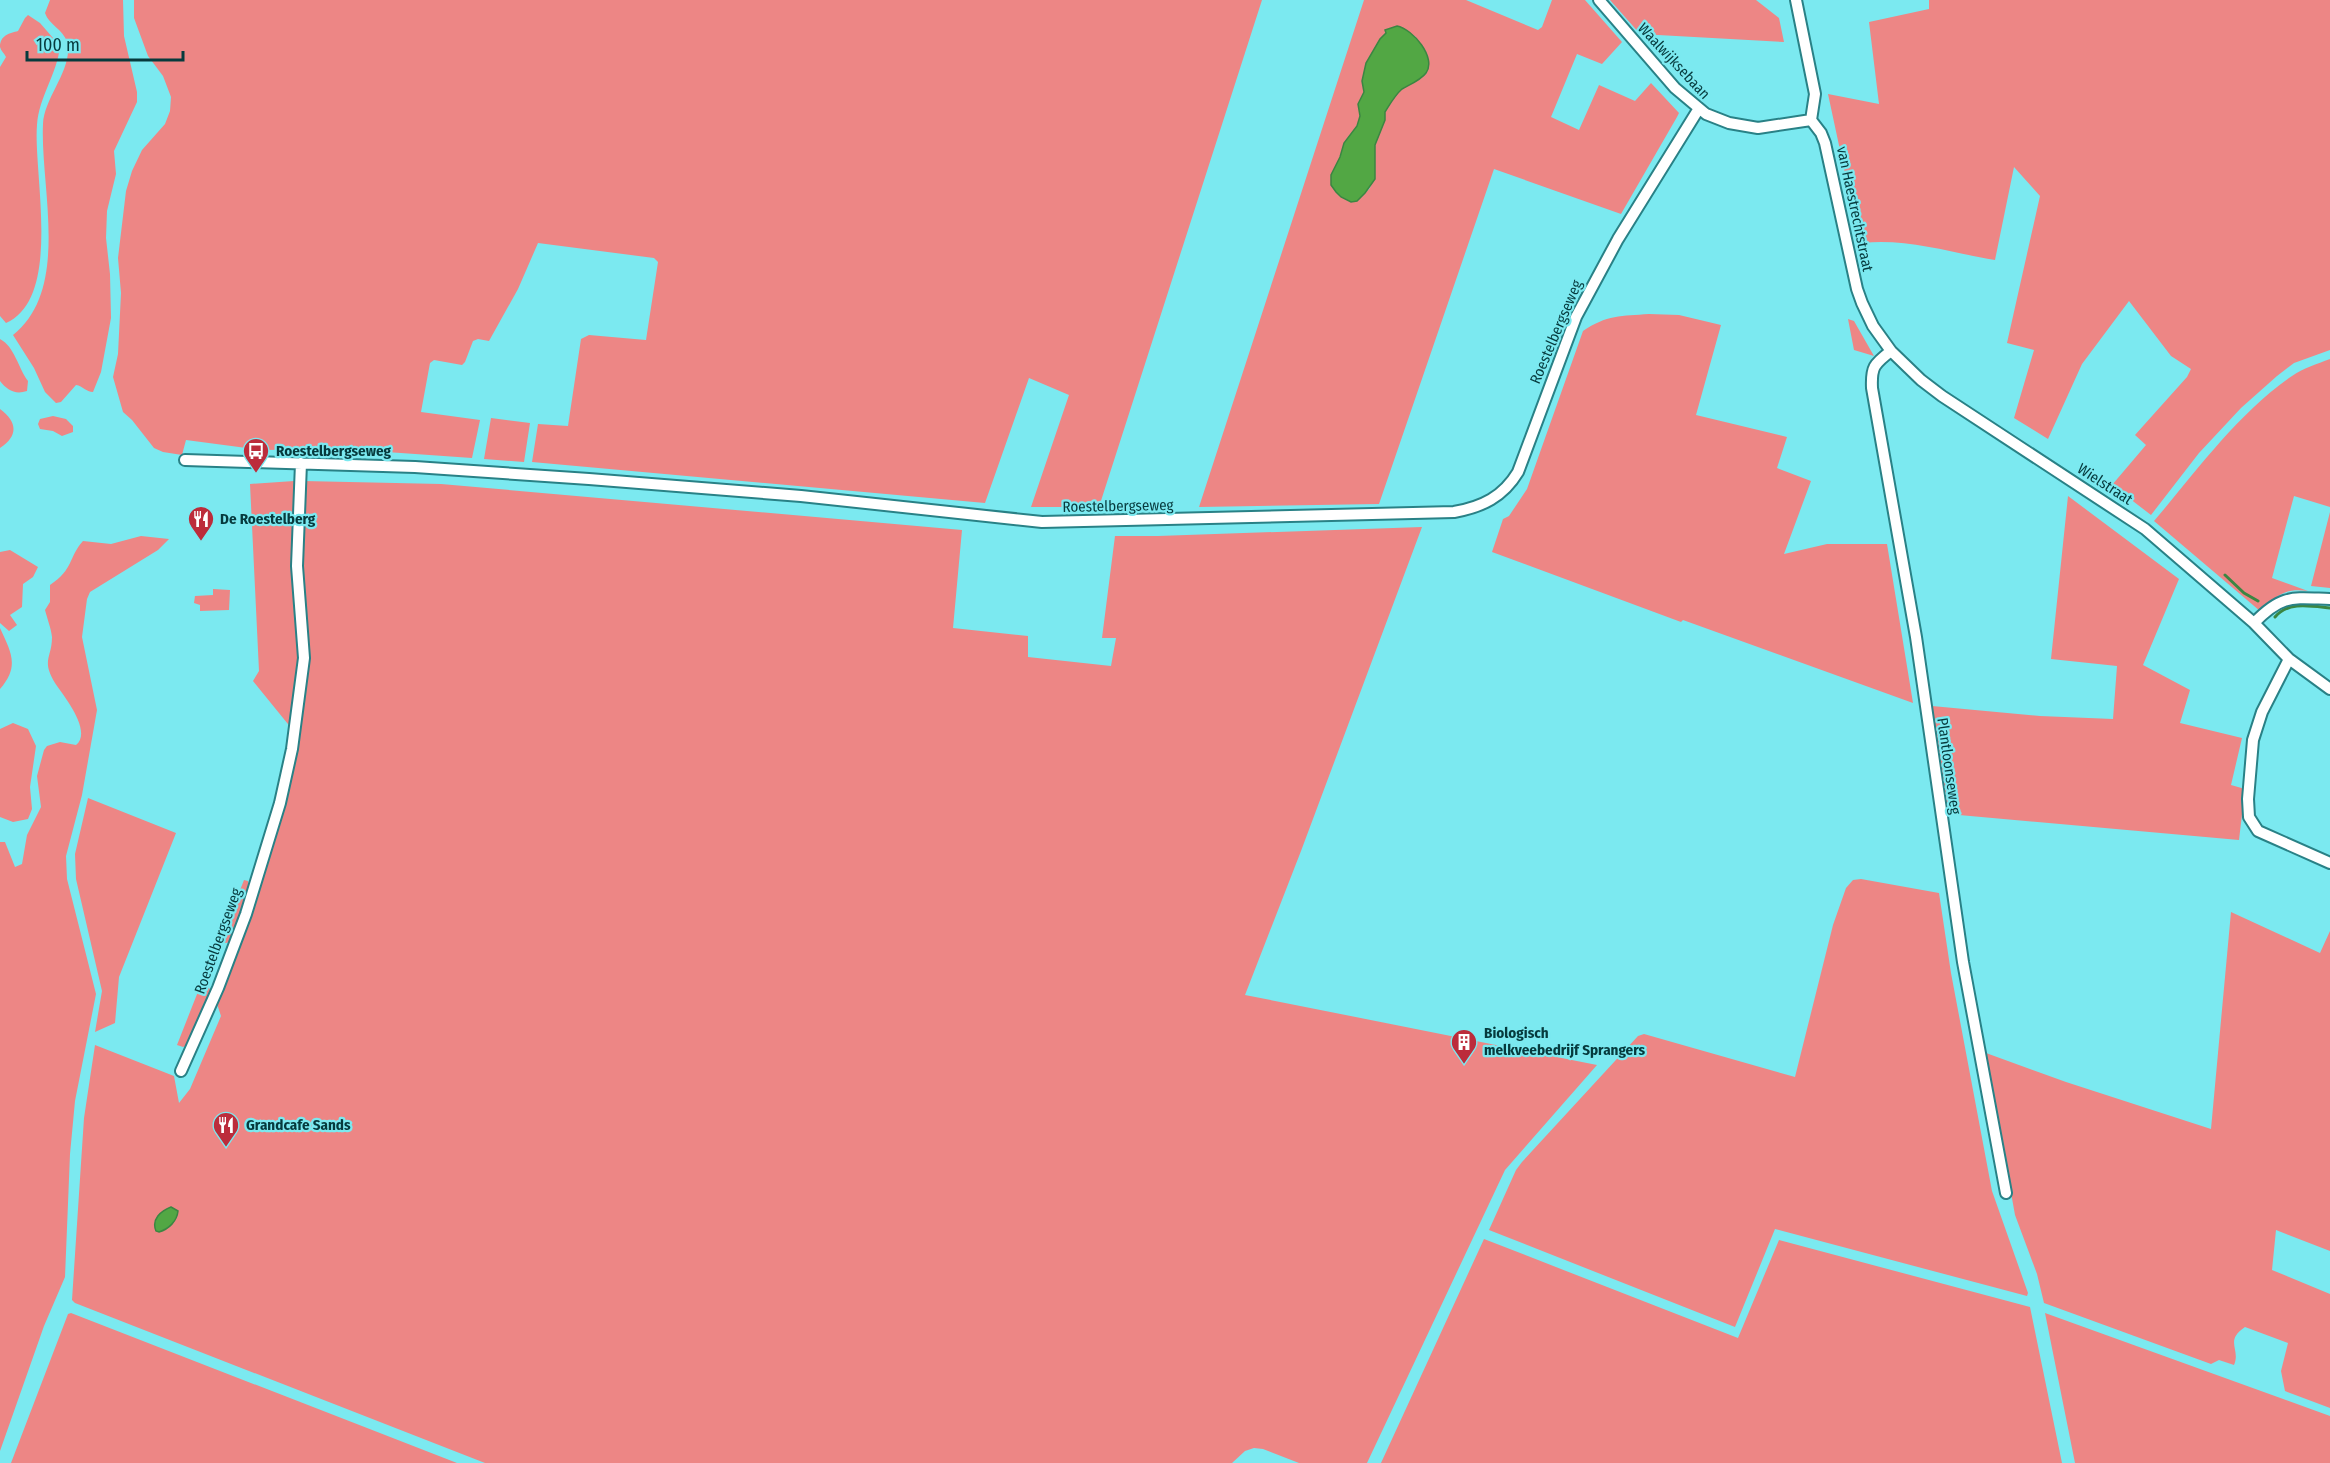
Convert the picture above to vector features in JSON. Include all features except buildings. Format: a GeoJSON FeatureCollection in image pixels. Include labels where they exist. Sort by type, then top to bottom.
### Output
{"type":"FeatureCollection","features":[{"type":"Feature","properties":{"kind":"street","name":"Waalwijksebaan"},"geometry":{"type":"LineString","coordinates":[[1599,0],[1675,88],[1698,110],[1729,123],[1758,128],[1810,120]]}},
{"type":"Feature","properties":{"kind":"street"},"geometry":{"type":"LineString","coordinates":[[1796,0],[1815,94],[1810,120]]}},
{"type":"Feature","properties":{"kind":"street","name":"Roestelbergseweg"},"geometry":{"type":"LineString","coordinates":[[185,460],[415,467],[789,495],[1042,522],[1435,512],[1471,509],[1496,497],[1507,488],[1518,472],[1576,317],[1612,249],[1698,110]]}},
{"type":"Feature","properties":{"kind":"street","name":"van Haestrechtstraat"},"geometry":{"type":"LineString","coordinates":[[1810,120],[1826,142],[1857,289],[1873,326],[1891,351]]}},
{"type":"Feature","properties":{"kind":"street","name":"Wielstraat"},"geometry":{"type":"LineString","coordinates":[[1891,351],[1941,396],[2145,529],[2254,623],[2289,659],[2330,688]]}},
{"type":"Feature","properties":{"kind":"street","name":"Plantloonseweg"},"geometry":{"type":"LineString","coordinates":[[1891,351],[1874,364],[1871,375],[1872,388],[1916,636],[1963,962],[2006,1193]]}},
{"type":"Feature","properties":{"kind":"street","name":"Roestelbergseweg"},"geometry":{"type":"LineString","coordinates":[[181,1071],[218,988],[246,914],[280,803],[292,749],[304,658],[297,566],[301,463]]}},
{"type":"Feature","properties":{"kind":"street"},"geometry":{"type":"LineString","coordinates":[[2254,623],[2279,601],[2288,599],[2330,600]]}},
{"type":"Feature","properties":{"kind":"street"},"geometry":{"type":"LineString","coordinates":[[2289,659],[2266,703],[2253,740],[2248,799],[2249,817],[2258,831],[2330,863]]}},
{"type":"Feature","properties":{"kind":"shaded area"},"geometry":{"type":"Polygon","coordinates":[[[50,0],[123,0],[124,36],[137,92],[137,102],[114,151],[116,174],[107,211],[106,238],[111,318],[101,372],[93,392],[76,385],[61,402],[56,403],[45,392],[34,368],[13,335],[31,315],[42,291],[47,265],[49,236],[43,124],[48,103],[63,72],[68,52],[65,38],[45,13],[50,0]]]}},
{"type":"Feature","properties":{"kind":"shaded area"},"geometry":{"type":"Polygon","coordinates":[[[134,0],[1262,0],[1099,507],[1031,507],[1069,395],[1029,378],[985,503],[532,462],[538,424],[568,426],[581,339],[589,335],[646,340],[658,262],[654,258],[538,243],[518,289],[489,341],[478,339],[473,341],[462,365],[434,360],[430,363],[421,412],[480,420],[472,458],[344,449],[261,450],[186,440],[182,455],[154,448],[123,412],[113,377],[118,354],[121,293],[118,258],[126,191],[142,150],[165,124],[170,111],[171,97],[163,76],[148,56],[134,18],[134,0]]]}},
{"type":"Feature","properties":{"kind":"shaded area"},"geometry":{"type":"Polygon","coordinates":[[[1364,0],[1466,0],[1538,30],[1542,27],[1552,0],[1585,0],[1622,42],[1602,64],[1577,54],[1551,117],[1579,130],[1599,85],[1635,101],[1651,83],[1679,113],[1621,214],[1494,169],[1379,504],[1199,507],[1364,0]],[[1386,33],[1366,63],[1362,81],[1364,92],[1358,104],[1360,116],[1357,126],[1344,143],[1339,161],[1357,201],[1370,188],[1375,169],[1375,145],[1384,112],[1399,91],[1426,74],[1428,68],[1426,55],[1415,36],[1386,33]]]}},
{"type":"Feature","properties":{"kind":"shaded area"},"geometry":{"type":"Polygon","coordinates":[[[1610,0],[1756,0],[1779,18],[1784,42],[1640,34],[1610,0]]]}},
{"type":"Feature","properties":{"kind":"shaded area"},"geometry":{"type":"Polygon","coordinates":[[[1929,0],[2330,0],[2330,350],[2294,363],[2241,408],[2199,453],[2151,515],[2112,485],[2146,445],[2135,435],[2187,377],[2191,369],[2171,356],[2129,301],[2082,364],[2048,439],[2014,418],[2034,350],[2007,343],[2040,196],[2014,167],[1995,260],[1913,244],[1863,243],[1849,192],[1828,94],[1879,104],[1869,22],[1929,9],[1929,0]]]}},
{"type":"Feature","properties":{"kind":"shaded area"},"geometry":{"type":"Polygon","coordinates":[[[28,15],[40,23],[60,46],[38,114],[40,262],[34,288],[24,309],[6,323],[0,316],[0,67],[6,57],[1,50],[0,43],[4,37],[18,31],[28,15]]]}},
{"type":"Feature","properties":{"kind":"shaded area"},"geometry":{"type":"Polygon","coordinates":[[[1397,26],[1410,32],[1422,45],[1429,67],[1421,78],[1399,91],[1385,112],[1385,120],[1375,145],[1375,179],[1357,201],[1351,202],[1336,192],[1331,185],[1331,175],[1344,143],[1357,126],[1360,116],[1358,104],[1364,92],[1362,81],[1366,63],[1386,33],[1385,30],[1397,26]]]}},
{"type":"Feature","properties":{"kind":"shaded area"},"geometry":{"type":"Polygon","coordinates":[[[1649,314],[1679,315],[1721,325],[1696,415],[1787,437],[1777,468],[1811,481],[1784,554],[1827,544],[1887,544],[1913,703],[1683,620],[1681,622],[1492,552],[1503,519],[1509,516],[1527,489],[1583,331],[1607,319],[1649,314]]]}},
{"type":"Feature","properties":{"kind":"shaded area"},"geometry":{"type":"Polygon","coordinates":[[[1848,319],[1854,321],[1874,356],[1854,350],[1848,319]]]}},
{"type":"Feature","properties":{"kind":"shaded area"},"geometry":{"type":"Polygon","coordinates":[[[0,339],[13,352],[28,381],[27,391],[12,391],[0,381],[0,339]]]}},
{"type":"Feature","properties":{"kind":"shaded area"},"geometry":{"type":"Polygon","coordinates":[[[2330,359],[2330,507],[2294,496],[2272,578],[2308,591],[2282,594],[2260,611],[2154,521],[2218,444],[2253,408],[2296,373],[2330,359]]]}},
{"type":"Feature","properties":{"kind":"shaded area"},"geometry":{"type":"Polygon","coordinates":[[[0,409],[10,419],[14,429],[10,439],[0,448],[0,409]]]}},
{"type":"Feature","properties":{"kind":"shaded area"},"geometry":{"type":"Polygon","coordinates":[[[53,416],[66,419],[73,426],[73,432],[62,436],[53,431],[40,429],[38,424],[40,419],[53,416]]]}},
{"type":"Feature","properties":{"kind":"shaded area"},"geometry":{"type":"Polygon","coordinates":[[[491,418],[530,423],[524,462],[484,459],[491,418]]]}},
{"type":"Feature","properties":{"kind":"shaded area"},"geometry":{"type":"Polygon","coordinates":[[[294,481],[291,574],[299,655],[292,729],[253,681],[259,671],[250,484],[294,481]]]}},
{"type":"Feature","properties":{"kind":"shaded area"},"geometry":{"type":"Polygon","coordinates":[[[303,481],[441,484],[962,530],[953,628],[1028,636],[1028,657],[1111,666],[1116,638],[1102,638],[1115,536],[1422,527],[1245,995],[1597,1065],[1505,1170],[1367,1463],[1299,1463],[1263,1449],[1254,1448],[1245,1451],[1232,1463],[485,1463],[75,1303],[72,1300],[84,1118],[95,1045],[174,1076],[179,1103],[190,1089],[221,1016],[217,1004],[291,782],[299,744],[307,665],[301,575],[303,481]]]}},
{"type":"Feature","properties":{"kind":"shaded area"},"geometry":{"type":"Polygon","coordinates":[[[2068,496],[2179,579],[2143,665],[2190,690],[2180,723],[2242,738],[2231,785],[2245,789],[2239,840],[1948,814],[1932,706],[2040,716],[2113,719],[2117,666],[2051,659],[2068,496]]]}},
{"type":"Feature","properties":{"kind":"shaded area"},"geometry":{"type":"Polygon","coordinates":[[[2330,512],[2330,588],[2311,586],[2330,512]]]}},
{"type":"Feature","properties":{"kind":"shaded area"},"geometry":{"type":"Polygon","coordinates":[[[141,536],[169,539],[158,550],[90,592],[87,599],[82,637],[97,710],[82,795],[66,856],[67,879],[96,994],[75,1101],[70,1154],[65,1277],[44,1326],[0,1451],[0,842],[5,842],[15,867],[22,864],[27,835],[41,807],[37,776],[44,750],[47,746],[60,742],[76,745],[80,739],[79,722],[55,683],[48,664],[52,637],[45,610],[50,602],[50,585],[67,569],[83,541],[111,544],[141,536]]]}},
{"type":"Feature","properties":{"kind":"shaded area"},"geometry":{"type":"Polygon","coordinates":[[[10,550],[38,567],[33,577],[23,584],[22,607],[10,615],[17,625],[9,631],[0,623],[0,552],[10,550]]]}},
{"type":"Feature","properties":{"kind":"shaded area"},"geometry":{"type":"Polygon","coordinates":[[[213,589],[230,590],[229,610],[200,611],[200,605],[194,603],[195,596],[213,595],[213,589]]]}},
{"type":"Feature","properties":{"kind":"shaded area"},"geometry":{"type":"Polygon","coordinates":[[[0,628],[10,652],[12,666],[0,689],[0,628]]]}},
{"type":"Feature","properties":{"kind":"shaded area"},"geometry":{"type":"Polygon","coordinates":[[[13,723],[28,729],[36,746],[30,787],[32,809],[28,819],[13,822],[0,817],[0,729],[13,723]]]}},
{"type":"Feature","properties":{"kind":"shaded area"},"geometry":{"type":"Polygon","coordinates":[[[88,798],[176,833],[119,977],[115,1023],[95,1032],[102,991],[76,879],[75,854],[88,798]]]}},
{"type":"Feature","properties":{"kind":"shaded area"},"geometry":{"type":"Polygon","coordinates":[[[1861,879],[1939,893],[1951,973],[1992,1191],[2028,1293],[2027,1296],[1775,1229],[1735,1327],[1489,1230],[1516,1170],[1522,1162],[1638,1036],[1644,1034],[1795,1077],[1833,925],[1846,888],[1853,880],[1861,879]]]}},
{"type":"Feature","properties":{"kind":"shaded area"},"geometry":{"type":"Polygon","coordinates":[[[244,880],[248,881],[249,888],[232,941],[226,943],[220,941],[244,880]]]}},
{"type":"Feature","properties":{"kind":"shaded area"},"geometry":{"type":"Polygon","coordinates":[[[2231,912],[2320,953],[2330,931],[2330,1251],[2276,1230],[2272,1270],[2330,1294],[2330,1408],[2285,1391],[2281,1371],[2288,1343],[2245,1327],[2235,1337],[2234,1365],[2219,1360],[2211,1364],[2044,1303],[2037,1274],[2015,1215],[1986,1053],[2066,1082],[2211,1129],[2231,912]]]}},
{"type":"Feature","properties":{"kind":"shaded area"},"geometry":{"type":"Polygon","coordinates":[[[201,984],[212,992],[188,1045],[183,1047],[177,1045],[201,984]]]}},
{"type":"Feature","properties":{"kind":"shaded area"},"geometry":{"type":"Polygon","coordinates":[[[171,1207],[178,1211],[174,1221],[166,1229],[156,1231],[156,1219],[171,1207]]]}},
{"type":"Feature","properties":{"kind":"shaded area"},"geometry":{"type":"Polygon","coordinates":[[[1484,1239],[1738,1338],[1779,1240],[2030,1307],[2062,1463],[1381,1463],[1484,1239]]]}},
{"type":"Feature","properties":{"kind":"shaded area"},"geometry":{"type":"Polygon","coordinates":[[[71,1313],[457,1463],[11,1463],[68,1314],[71,1313]]]}},
{"type":"Feature","properties":{"kind":"shaded area"},"geometry":{"type":"Polygon","coordinates":[[[2045,1313],[2330,1416],[2330,1463],[2075,1463],[2045,1313]]]}},
{"type":"Feature","properties":{"kind":"waterway"},"geometry":{"type":"LineString","coordinates":[[2225,575],[2244,593],[2258,601]]}},
{"type":"Feature","properties":{"kind":"waterway"},"geometry":{"type":"LineString","coordinates":[[2275,617],[2280,612],[2293,607],[2330,608]]}},
{"type":"Feature","properties":{"kind":"place","name":"Roestelbergseweg"},"geometry":{"type":"Point","coordinates":[256,474]}},
{"type":"Feature","properties":{"kind":"place","name":"De Roestelberg"},"geometry":{"type":"Point","coordinates":[201,542]}},
{"type":"Feature","properties":{"kind":"place","name":"Biologisch melkveebedrijf Sprangers"},"geometry":{"type":"Point","coordinates":[1464,1065]}},
{"type":"Feature","properties":{"kind":"place","name":"Grandcafe Sands"},"geometry":{"type":"Point","coordinates":[226,1148]}}]}
